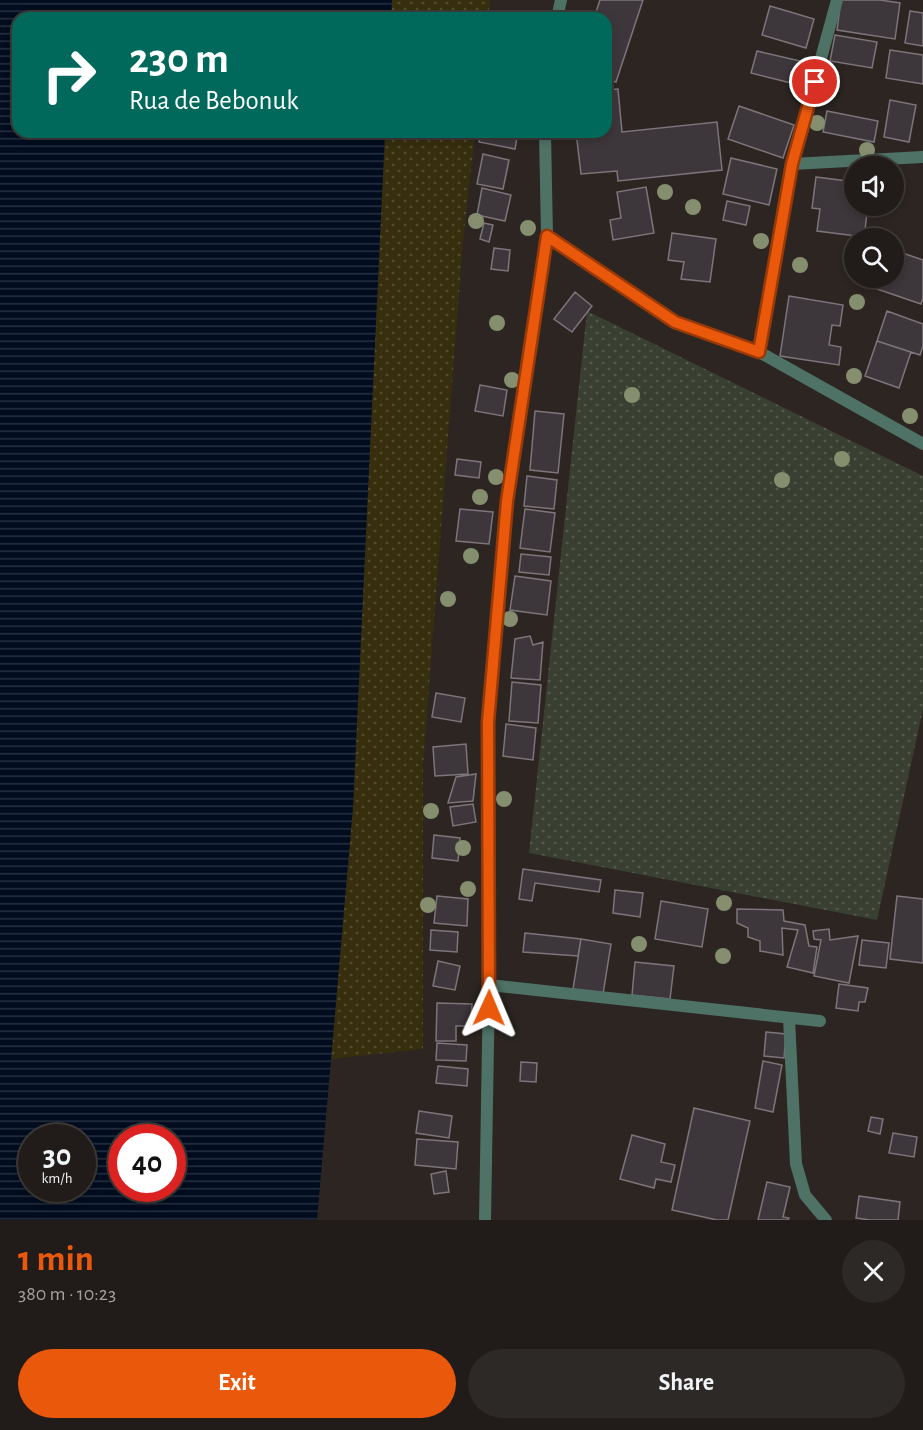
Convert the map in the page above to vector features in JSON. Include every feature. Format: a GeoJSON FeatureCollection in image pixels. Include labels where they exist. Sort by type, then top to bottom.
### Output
{"type":"FeatureCollection","features":[{"type":"Feature","properties":{"kind":"street"},"geometry":{"type":"LineString","coordinates":[[759,352],[792,164],[837,0]]}},
{"type":"Feature","properties":{"kind":"street"},"geometry":{"type":"LineString","coordinates":[[485,1220],[489,985],[488,722],[507,501],[547,236],[545,138]]}},
{"type":"Feature","properties":{"kind":"street"},"geometry":{"type":"LineString","coordinates":[[792,164],[923,157]]}},
{"type":"Feature","properties":{"kind":"street"},"geometry":{"type":"LineString","coordinates":[[547,236],[675,322],[759,352],[923,444]]}},
{"type":"Feature","properties":{"kind":"street"},"geometry":{"type":"LineString","coordinates":[[489,985],[820,1021]]}},
{"type":"Feature","properties":{"kind":"street"},"geometry":{"type":"LineString","coordinates":[[789,1018],[796,1164],[805,1195],[826,1220]]}},
{"type":"Feature","properties":{"kind":"green space"},"geometry":{"type":"Polygon","coordinates":[[[587,311],[923,476],[923,709],[877,920],[529,853],[587,311]]]}},
{"type":"Feature","properties":{"kind":"sand"},"geometry":{"type":"Polygon","coordinates":[[[392,0],[490,0],[489,12],[391,12],[392,0]]]}},
{"type":"Feature","properties":{"kind":"sand"},"geometry":{"type":"Polygon","coordinates":[[[385,138],[474,138],[463,241],[423,766],[423,1049],[331,1059],[353,807],[385,138]]]}},
{"type":"Feature","properties":{"kind":"water"},"geometry":{"type":"Polygon","coordinates":[[[0,0],[392,0],[391,12],[12,12],[12,138],[385,138],[353,807],[317,1220],[0,1220],[0,0]]]}},
{"type":"Feature","properties":{"kind":"building"},"geometry":{"type":"Polygon","coordinates":[[[600,0],[643,0],[616,82],[612,81],[612,12],[596,12],[600,0]]]}},
{"type":"Feature","properties":{"kind":"building"},"geometry":{"type":"Polygon","coordinates":[[[841,0],[880,0],[900,3],[895,39],[837,30],[841,0]]]}},
{"type":"Feature","properties":{"kind":"building"},"geometry":{"type":"Polygon","coordinates":[[[770,6],[814,19],[806,48],[762,35],[770,6]]]}},
{"type":"Feature","properties":{"kind":"building"},"geometry":{"type":"Polygon","coordinates":[[[910,11],[923,13],[923,46],[905,43],[910,11]]]}},
{"type":"Feature","properties":{"kind":"building"},"geometry":{"type":"Polygon","coordinates":[[[835,35],[877,42],[872,68],[830,61],[835,35]]]}},
{"type":"Feature","properties":{"kind":"building"},"geometry":{"type":"Polygon","coordinates":[[[890,50],[923,55],[923,84],[886,78],[890,50]]]}},
{"type":"Feature","properties":{"kind":"building"},"geometry":{"type":"Polygon","coordinates":[[[757,51],[809,63],[803,86],[751,73],[757,51]]]}},
{"type":"Feature","properties":{"kind":"building"},"geometry":{"type":"Polygon","coordinates":[[[618,89],[622,132],[717,122],[722,170],[618,181],[617,171],[581,174],[577,138],[612,138],[612,90],[618,89]]]}},
{"type":"Feature","properties":{"kind":"building"},"geometry":{"type":"Polygon","coordinates":[[[890,100],[916,105],[909,142],[884,137],[890,100]]]}},
{"type":"Feature","properties":{"kind":"building"},"geometry":{"type":"Polygon","coordinates":[[[739,106],[794,125],[783,158],[728,139],[739,106]]]}},
{"type":"Feature","properties":{"kind":"building"},"geometry":{"type":"Polygon","coordinates":[[[827,111],[878,121],[874,142],[823,132],[827,111]]]}},
{"type":"Feature","properties":{"kind":"building"},"geometry":{"type":"Polygon","coordinates":[[[480,138],[517,138],[515,149],[479,142],[480,138]]]}},
{"type":"Feature","properties":{"kind":"building"},"geometry":{"type":"Polygon","coordinates":[[[483,154],[509,160],[503,189],[477,184],[483,154]]]}},
{"type":"Feature","properties":{"kind":"building"},"geometry":{"type":"Polygon","coordinates":[[[731,158],[777,169],[769,205],[723,194],[731,158]]]}},
{"type":"Feature","properties":{"kind":"building"},"geometry":{"type":"Polygon","coordinates":[[[816,177],[844,181],[844,216],[867,216],[865,228],[844,228],[844,234],[817,231],[820,209],[812,208],[816,177]]]}},
{"type":"Feature","properties":{"kind":"building"},"geometry":{"type":"Polygon","coordinates":[[[646,187],[654,233],[613,240],[610,220],[621,218],[617,192],[646,187]]]}},
{"type":"Feature","properties":{"kind":"building"},"geometry":{"type":"Polygon","coordinates":[[[482,188],[511,195],[505,221],[477,215],[482,188]]]}},
{"type":"Feature","properties":{"kind":"building"},"geometry":{"type":"Polygon","coordinates":[[[727,201],[750,206],[746,225],[723,220],[727,201]]]}},
{"type":"Feature","properties":{"kind":"building"},"geometry":{"type":"Polygon","coordinates":[[[484,223],[493,225],[489,242],[480,239],[484,223]]]}},
{"type":"Feature","properties":{"kind":"building"},"geometry":{"type":"Polygon","coordinates":[[[672,233],[716,239],[710,282],[681,279],[684,262],[668,260],[672,233]]]}},
{"type":"Feature","properties":{"kind":"building"},"geometry":{"type":"Polygon","coordinates":[[[494,248],[510,250],[508,271],[491,269],[494,248]]]}},
{"type":"Feature","properties":{"kind":"building"},"geometry":{"type":"Polygon","coordinates":[[[904,253],[923,260],[921,304],[874,288],[904,288],[904,253]]]}},
{"type":"Feature","properties":{"kind":"building"},"geometry":{"type":"Polygon","coordinates":[[[575,292],[592,306],[572,332],[554,319],[575,292]]]}},
{"type":"Feature","properties":{"kind":"building"},"geometry":{"type":"Polygon","coordinates":[[[789,296],[843,305],[840,326],[832,325],[829,345],[841,347],[839,365],[780,356],[789,296]]]}},
{"type":"Feature","properties":{"kind":"building"},"geometry":{"type":"Polygon","coordinates":[[[887,311],[923,324],[923,346],[920,355],[877,341],[887,311]]]}},
{"type":"Feature","properties":{"kind":"building"},"geometry":{"type":"Polygon","coordinates":[[[877,341],[911,352],[899,388],[865,376],[877,341]]]}},
{"type":"Feature","properties":{"kind":"building"},"geometry":{"type":"Polygon","coordinates":[[[480,385],[507,390],[503,416],[475,411],[480,385]]]}},
{"type":"Feature","properties":{"kind":"building"},"geometry":{"type":"Polygon","coordinates":[[[535,411],[564,414],[558,473],[530,470],[535,411]]]}},
{"type":"Feature","properties":{"kind":"building"},"geometry":{"type":"Polygon","coordinates":[[[457,459],[481,462],[479,478],[455,475],[457,459]]]}},
{"type":"Feature","properties":{"kind":"building"},"geometry":{"type":"Polygon","coordinates":[[[527,476],[557,480],[554,509],[524,506],[527,476]]]}},
{"type":"Feature","properties":{"kind":"building"},"geometry":{"type":"Polygon","coordinates":[[[460,509],[493,512],[489,544],[456,541],[460,509]]]}},
{"type":"Feature","properties":{"kind":"building"},"geometry":{"type":"Polygon","coordinates":[[[525,509],[555,513],[550,552],[520,548],[525,509]]]}},
{"type":"Feature","properties":{"kind":"building"},"geometry":{"type":"Polygon","coordinates":[[[521,554],[551,557],[549,575],[519,572],[521,554]]]}},
{"type":"Feature","properties":{"kind":"building"},"geometry":{"type":"Polygon","coordinates":[[[515,576],[551,581],[547,615],[510,610],[515,576]]]}},
{"type":"Feature","properties":{"kind":"building"},"geometry":{"type":"Polygon","coordinates":[[[530,636],[533,645],[543,642],[540,680],[511,678],[515,639],[530,636]]]}},
{"type":"Feature","properties":{"kind":"building"},"geometry":{"type":"Polygon","coordinates":[[[512,682],[541,685],[538,723],[509,721],[512,682]]]}},
{"type":"Feature","properties":{"kind":"building"},"geometry":{"type":"Polygon","coordinates":[[[436,693],[465,698],[461,722],[432,717],[436,693]]]}},
{"type":"Feature","properties":{"kind":"building"},"geometry":{"type":"Polygon","coordinates":[[[506,724],[536,728],[533,760],[503,756],[506,724]]]}},
{"type":"Feature","properties":{"kind":"building"},"geometry":{"type":"Polygon","coordinates":[[[466,744],[468,774],[435,776],[433,747],[466,744]]]}},
{"type":"Feature","properties":{"kind":"building"},"geometry":{"type":"Polygon","coordinates":[[[476,774],[473,801],[448,803],[456,777],[476,774]]]}},
{"type":"Feature","properties":{"kind":"building"},"geometry":{"type":"Polygon","coordinates":[[[473,804],[476,822],[453,826],[450,807],[473,804]]]}},
{"type":"Feature","properties":{"kind":"building"},"geometry":{"type":"Polygon","coordinates":[[[434,835],[460,838],[458,861],[432,858],[434,835]]]}},
{"type":"Feature","properties":{"kind":"building"},"geometry":{"type":"Polygon","coordinates":[[[523,869],[601,880],[599,892],[535,883],[532,901],[519,899],[523,869]]]}},
{"type":"Feature","properties":{"kind":"building"},"geometry":{"type":"Polygon","coordinates":[[[615,890],[643,893],[640,917],[613,913],[615,890]]]}},
{"type":"Feature","properties":{"kind":"building"},"geometry":{"type":"Polygon","coordinates":[[[437,896],[468,899],[467,926],[434,923],[437,896]]]}},
{"type":"Feature","properties":{"kind":"building"},"geometry":{"type":"Polygon","coordinates":[[[897,896],[923,899],[923,963],[890,959],[897,896]]]}},
{"type":"Feature","properties":{"kind":"building"},"geometry":{"type":"Polygon","coordinates":[[[661,901],[708,909],[702,947],[655,939],[661,901]]]}},
{"type":"Feature","properties":{"kind":"building"},"geometry":{"type":"Polygon","coordinates":[[[737,909],[783,910],[784,921],[805,925],[809,946],[817,947],[813,973],[787,967],[798,930],[782,928],[783,955],[760,951],[760,941],[748,937],[748,928],[737,923],[737,909]]]}},
{"type":"Feature","properties":{"kind":"building"},"geometry":{"type":"Polygon","coordinates":[[[829,929],[830,940],[858,936],[849,983],[814,976],[821,940],[814,939],[813,931],[829,929]]]}},
{"type":"Feature","properties":{"kind":"building"},"geometry":{"type":"Polygon","coordinates":[[[431,930],[458,932],[457,952],[430,950],[431,930]]]}},
{"type":"Feature","properties":{"kind":"building"},"geometry":{"type":"Polygon","coordinates":[[[525,933],[581,939],[578,956],[523,952],[525,933]]]}},
{"type":"Feature","properties":{"kind":"building"},"geometry":{"type":"Polygon","coordinates":[[[581,939],[611,944],[603,994],[573,989],[581,939]]]}},
{"type":"Feature","properties":{"kind":"building"},"geometry":{"type":"Polygon","coordinates":[[[862,940],[889,943],[886,968],[859,965],[862,940]]]}},
{"type":"Feature","properties":{"kind":"building"},"geometry":{"type":"Polygon","coordinates":[[[438,961],[460,966],[455,990],[433,986],[438,961]]]}},
{"type":"Feature","properties":{"kind":"building"},"geometry":{"type":"Polygon","coordinates":[[[635,962],[674,966],[670,999],[632,995],[635,962]]]}},
{"type":"Feature","properties":{"kind":"building"},"geometry":{"type":"Polygon","coordinates":[[[839,984],[868,988],[865,1002],[859,1002],[858,1011],[836,1008],[839,984]]]}},
{"type":"Feature","properties":{"kind":"building"},"geometry":{"type":"Polygon","coordinates":[[[437,1003],[472,1004],[471,1026],[456,1026],[456,1041],[436,1041],[437,1003]]]}},
{"type":"Feature","properties":{"kind":"building"},"geometry":{"type":"Polygon","coordinates":[[[766,1032],[786,1034],[784,1058],[764,1056],[766,1032]]]}},
{"type":"Feature","properties":{"kind":"building"},"geometry":{"type":"Polygon","coordinates":[[[437,1043],[467,1045],[466,1061],[436,1060],[437,1043]]]}},
{"type":"Feature","properties":{"kind":"building"},"geometry":{"type":"Polygon","coordinates":[[[763,1061],[782,1065],[773,1112],[755,1108],[763,1061]]]}},
{"type":"Feature","properties":{"kind":"building"},"geometry":{"type":"Polygon","coordinates":[[[521,1062],[537,1063],[536,1082],[520,1081],[521,1062]]]}},
{"type":"Feature","properties":{"kind":"building"},"geometry":{"type":"Polygon","coordinates":[[[438,1066],[468,1069],[467,1086],[436,1083],[438,1066]]]}},
{"type":"Feature","properties":{"kind":"building"},"geometry":{"type":"Polygon","coordinates":[[[694,1108],[750,1121],[728,1220],[717,1220],[672,1210],[694,1108]]]}},
{"type":"Feature","properties":{"kind":"building"},"geometry":{"type":"Polygon","coordinates":[[[419,1111],[452,1116],[449,1138],[416,1133],[419,1111]]]}},
{"type":"Feature","properties":{"kind":"building"},"geometry":{"type":"Polygon","coordinates":[[[871,1117],[883,1119],[880,1134],[868,1131],[871,1117]]]}},
{"type":"Feature","properties":{"kind":"building"},"geometry":{"type":"Polygon","coordinates":[[[893,1133],[917,1137],[914,1157],[889,1153],[893,1133]]]}},
{"type":"Feature","properties":{"kind":"building"},"geometry":{"type":"Polygon","coordinates":[[[632,1135],[665,1144],[661,1162],[675,1165],[671,1182],[656,1179],[654,1188],[620,1179],[632,1135]]]}},
{"type":"Feature","properties":{"kind":"building"},"geometry":{"type":"Polygon","coordinates":[[[417,1139],[458,1142],[456,1169],[415,1165],[417,1139]]]}},
{"type":"Feature","properties":{"kind":"building"},"geometry":{"type":"Polygon","coordinates":[[[446,1171],[449,1192],[434,1194],[431,1174],[446,1171]]]}},
{"type":"Feature","properties":{"kind":"building"},"geometry":{"type":"Polygon","coordinates":[[[767,1182],[790,1187],[783,1217],[789,1218],[788,1220],[758,1220],[767,1182]]]}},
{"type":"Feature","properties":{"kind":"building"},"geometry":{"type":"Polygon","coordinates":[[[859,1196],[900,1202],[898,1220],[856,1218],[859,1196]]]}},
{"type":"Feature","properties":{"kind":"route"},"geometry":{"type":"LineString","coordinates":[[489,1008],[488,722],[507,501],[547,236],[675,322],[759,352],[792,164],[815,82]]}}]}
